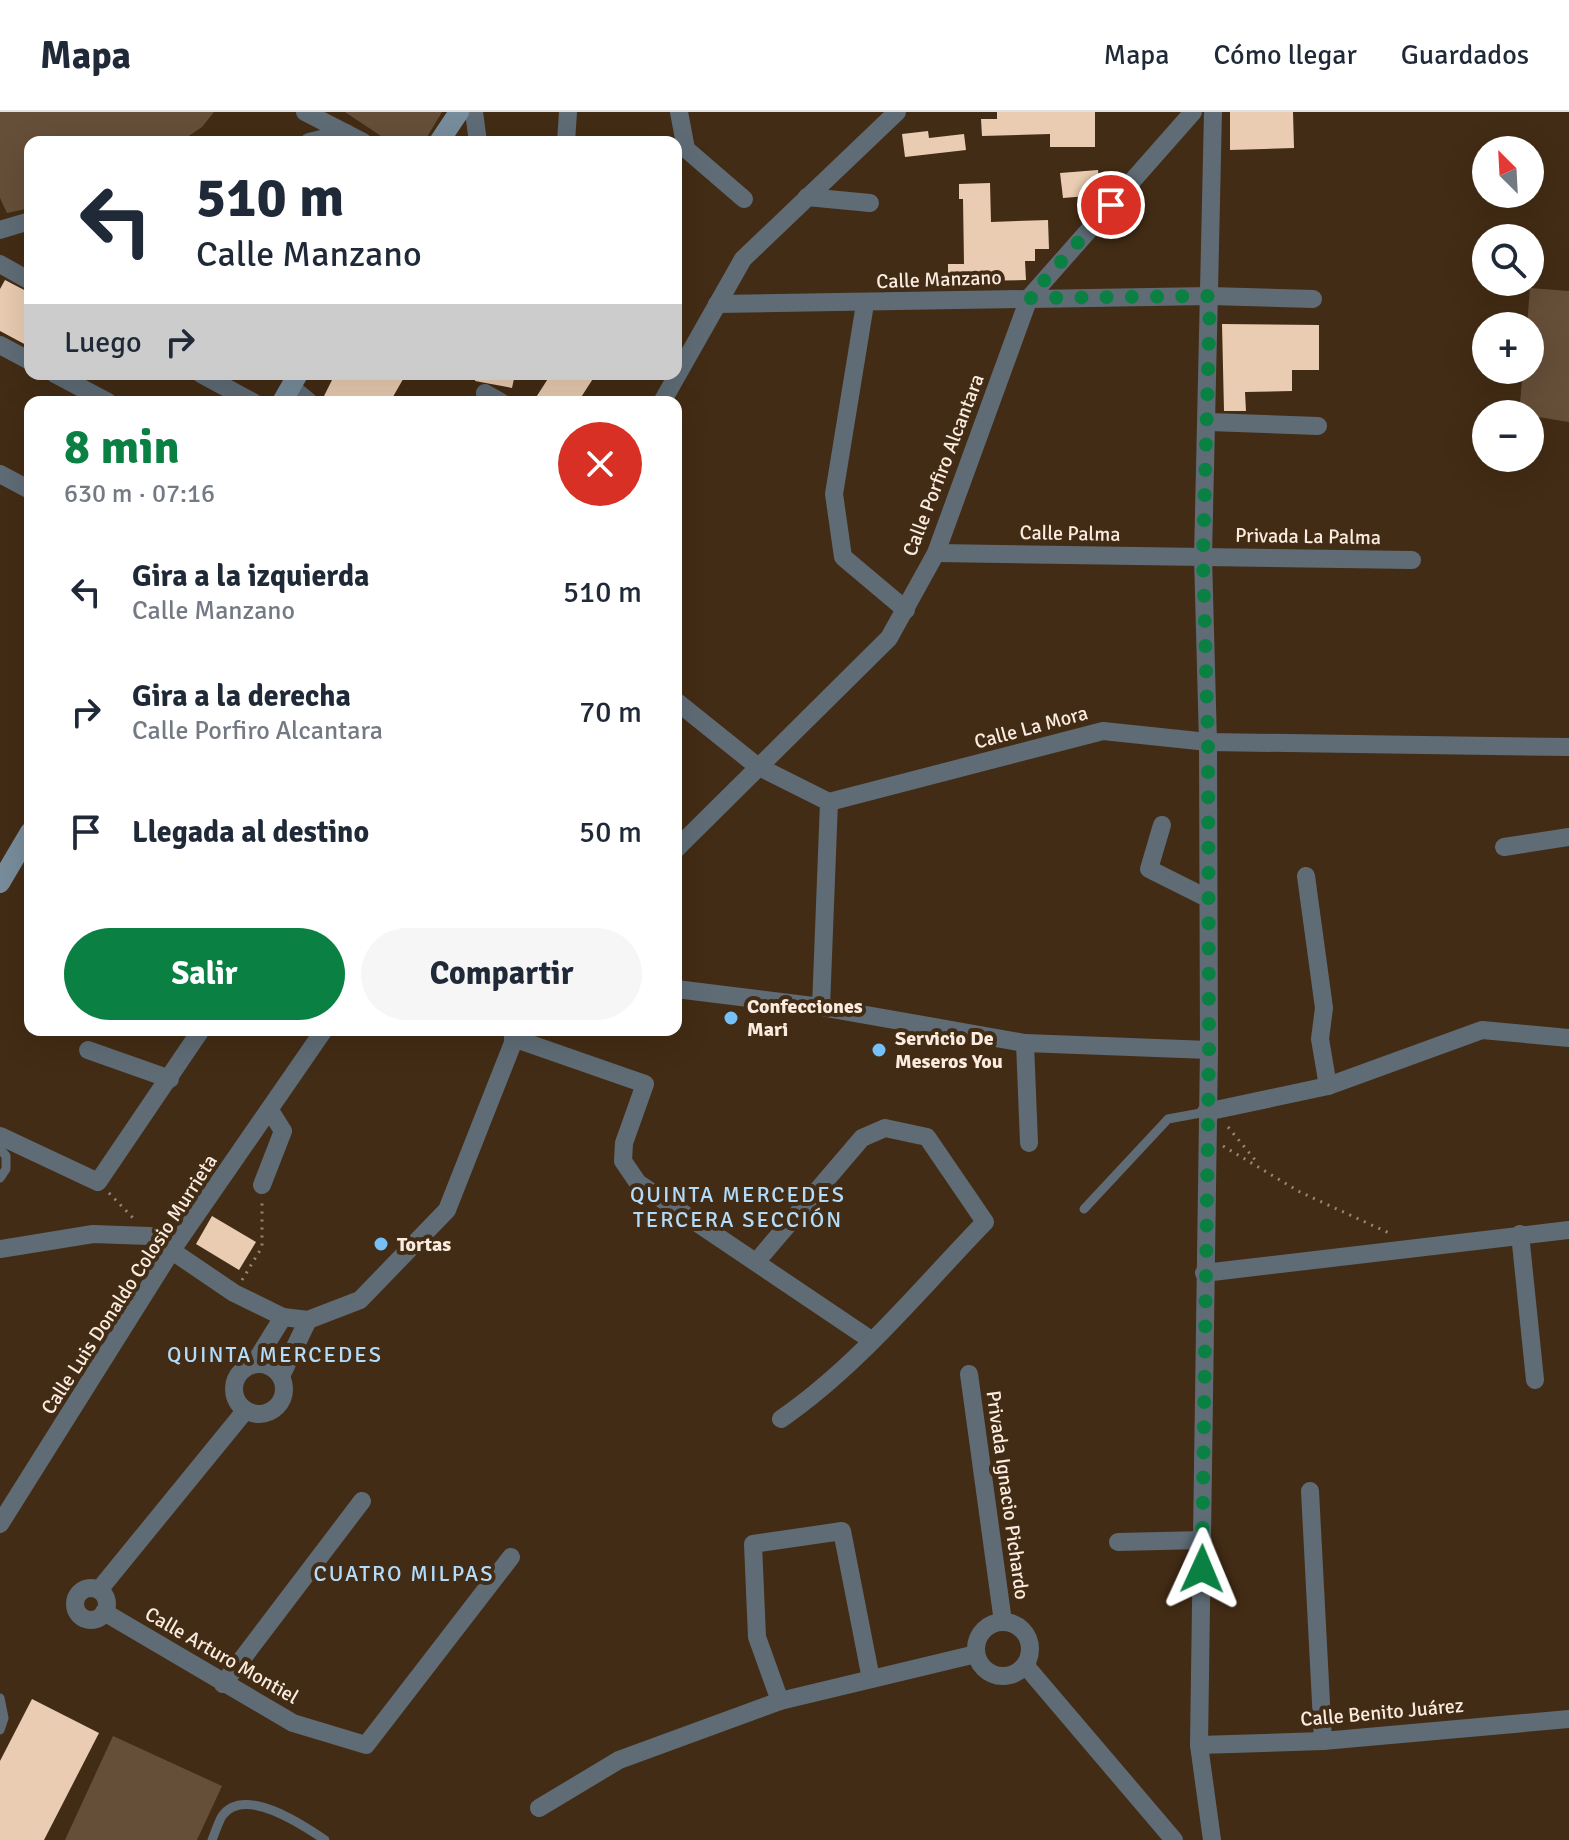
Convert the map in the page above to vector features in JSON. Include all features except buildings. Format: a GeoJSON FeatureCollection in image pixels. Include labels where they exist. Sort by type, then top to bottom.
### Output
{"type":"FeatureCollection","features":[{"type":"Feature","properties":{"kind":"main road"},"geometry":{"type":"LineString","coordinates":[[443,136],[459,112]]}},
{"type":"Feature","properties":{"kind":"main road"},"geometry":{"type":"LineString","coordinates":[[0,883],[24,842]]}},
{"type":"Feature","properties":{"kind":"street"},"geometry":{"type":"LineString","coordinates":[[305,112],[351,136]]}},
{"type":"Feature","properties":{"kind":"street"},"geometry":{"type":"LineString","coordinates":[[474,112],[477,136]]}},
{"type":"Feature","properties":{"kind":"street"},"geometry":{"type":"LineString","coordinates":[[566,136],[568,112]]}},
{"type":"Feature","properties":{"kind":"street"},"geometry":{"type":"LineString","coordinates":[[679,112],[686,149],[744,199]]}},
{"type":"Feature","properties":{"kind":"street"},"geometry":{"type":"LineString","coordinates":[[682,366],[743,259],[897,112]]}},
{"type":"Feature","properties":{"kind":"street","name":"Calle Porfiro Alcantara"},"geometry":{"type":"LineString","coordinates":[[682,843],[889,638],[936,553],[1029,298],[1193,112]]}},
{"type":"Feature","properties":{"kind":"street"},"geometry":{"type":"LineString","coordinates":[[1212,1840],[1199,1745],[1206,1140],[1211,1111],[1203,557],[1209,422],[1213,112]]}},
{"type":"Feature","properties":{"kind":"street"},"geometry":{"type":"LineString","coordinates":[[807,197],[870,203]]}},
{"type":"Feature","properties":{"kind":"street"},"geometry":{"type":"LineString","coordinates":[[0,230],[24,223]]}},
{"type":"Feature","properties":{"kind":"street"},"geometry":{"type":"LineString","coordinates":[[0,264],[24,278]]}},
{"type":"Feature","properties":{"kind":"street","name":"Calle Manzano"},"geometry":{"type":"LineString","coordinates":[[717,304],[865,304],[1210,296],[1313,299]]}},
{"type":"Feature","properties":{"kind":"street"},"geometry":{"type":"LineString","coordinates":[[865,304],[834,494],[843,557],[906,610]]}},
{"type":"Feature","properties":{"kind":"street"},"geometry":{"type":"LineString","coordinates":[[0,345],[24,358]]}},
{"type":"Feature","properties":{"kind":"street"},"geometry":{"type":"LineString","coordinates":[[66,380],[97,396]]}},
{"type":"Feature","properties":{"kind":"street"},"geometry":{"type":"LineString","coordinates":[[212,380],[242,396]]}},
{"type":"Feature","properties":{"kind":"street"},"geometry":{"type":"LineString","coordinates":[[1209,422],[1318,426]]}},
{"type":"Feature","properties":{"kind":"street"},"geometry":{"type":"LineString","coordinates":[[0,474],[24,487]]}},
{"type":"Feature","properties":{"kind":"street","name":"Calle Palma"},"geometry":{"type":"LineString","coordinates":[[936,553],[1203,557]]}},
{"type":"Feature","properties":{"kind":"street","name":"Privada La Palma"},"geometry":{"type":"LineString","coordinates":[[1203,557],[1412,560]]}},
{"type":"Feature","properties":{"kind":"street"},"geometry":{"type":"LineString","coordinates":[[682,706],[757,766],[829,802],[821,1007]]}},
{"type":"Feature","properties":{"kind":"street","name":"Calle La Mora"},"geometry":{"type":"LineString","coordinates":[[829,802],[1103,731],[1208,742],[1569,747]]}},
{"type":"Feature","properties":{"kind":"street"},"geometry":{"type":"LineString","coordinates":[[1162,825],[1149,869],[1207,898]]}},
{"type":"Feature","properties":{"kind":"street"},"geometry":{"type":"LineString","coordinates":[[1504,847],[1569,837]]}},
{"type":"Feature","properties":{"kind":"street"},"geometry":{"type":"LineString","coordinates":[[1306,876],[1324,1008],[1320,1039],[1328,1086]]}},
{"type":"Feature","properties":{"kind":"street"},"geometry":{"type":"LineString","coordinates":[[682,990],[821,1007],[1025,1043],[1209,1050]]}},
{"type":"Feature","properties":{"kind":"street"},"geometry":{"type":"LineString","coordinates":[[1211,1111],[1328,1086],[1482,1030],[1569,1038]]}},
{"type":"Feature","properties":{"kind":"street"},"geometry":{"type":"LineString","coordinates":[[0,1136],[98,1182],[197,1036]]}},
{"type":"Feature","properties":{"kind":"street","name":"Calle Luis Donaldo Colosio Murrieta"},"geometry":{"type":"LineString","coordinates":[[0,1524],[172,1250],[271,1112],[320,1036]]}},
{"type":"Feature","properties":{"kind":"street"},"geometry":{"type":"LineString","coordinates":[[0,1249],[93,1234],[150,1236],[234,1293],[283,1317],[308,1320],[360,1300],[447,1210],[514,1036]]}},
{"type":"Feature","properties":{"kind":"street"},"geometry":{"type":"LineString","coordinates":[[520,1036],[645,1084],[624,1143],[623,1161],[638,1183],[871,1340]]}},
{"type":"Feature","properties":{"kind":"street"},"geometry":{"type":"LineString","coordinates":[[1025,1043],[1029,1143]]}},
{"type":"Feature","properties":{"kind":"street"},"geometry":{"type":"LineString","coordinates":[[88,1050],[170,1079]]}},
{"type":"Feature","properties":{"kind":"street"},"geometry":{"type":"LineString","coordinates":[[262,1185],[283,1131],[271,1112]]}},
{"type":"Feature","properties":{"kind":"street"},"geometry":{"type":"LineString","coordinates":[[757,1261],[862,1138],[885,1128],[927,1137],[985,1222],[811,1398],[781,1419]]}},
{"type":"Feature","properties":{"kind":"street"},"geometry":{"type":"LineString","coordinates":[[1204,1273],[1569,1230]]}},
{"type":"Feature","properties":{"kind":"street"},"geometry":{"type":"LineString","coordinates":[[1520,1234],[1535,1380]]}},
{"type":"Feature","properties":{"kind":"street"},"geometry":{"type":"LineString","coordinates":[[254,1364],[283,1317]]}},
{"type":"Feature","properties":{"kind":"street"},"geometry":{"type":"LineString","coordinates":[[281,1376],[308,1320]]}},
{"type":"Feature","properties":{"kind":"street"},"geometry":{"type":"LineString","coordinates":[[254,1364],[269,1366],[281,1376],[284,1387],[277,1407],[256,1415],[245,1411],[233,1390],[236,1378],[243,1369],[254,1364]]}},
{"type":"Feature","properties":{"kind":"street","name":"Privada Ignacio Pichardo"},"geometry":{"type":"LineString","coordinates":[[969,1374],[1003,1622]]}},
{"type":"Feature","properties":{"kind":"street"},"geometry":{"type":"LineString","coordinates":[[99,1590],[245,1411]]}},
{"type":"Feature","properties":{"kind":"street"},"geometry":{"type":"LineString","coordinates":[[1310,1491],[1323,1741]]}},
{"type":"Feature","properties":{"kind":"street"},"geometry":{"type":"LineString","coordinates":[[223,1684],[362,1501]]}},
{"type":"Feature","properties":{"kind":"street"},"geometry":{"type":"LineString","coordinates":[[780,1701],[757,1637],[753,1544],[842,1531],[871,1679]]}},
{"type":"Feature","properties":{"kind":"street"},"geometry":{"type":"LineString","coordinates":[[1118,1542],[1203,1540]]}},
{"type":"Feature","properties":{"kind":"street","name":"Calle Arturo Montiel"},"geometry":{"type":"LineString","coordinates":[[104,1612],[293,1723],[366,1745],[511,1557]]}},
{"type":"Feature","properties":{"kind":"street"},"geometry":{"type":"LineString","coordinates":[[92,1588],[99,1590],[105,1596],[104,1612],[99,1617],[84,1618],[75,1607],[79,1593],[92,1588]]}},
{"type":"Feature","properties":{"kind":"street"},"geometry":{"type":"LineString","coordinates":[[1025,1665],[1002,1676],[985,1669],[976,1654],[982,1632],[1003,1622],[1020,1627],[1029,1640],[1025,1665],[1174,1840]]}},
{"type":"Feature","properties":{"kind":"street"},"geometry":{"type":"LineString","coordinates":[[539,1808],[619,1760],[780,1701],[976,1654]]}},
{"type":"Feature","properties":{"kind":"street","name":"Calle Benito Juárez"},"geometry":{"type":"LineString","coordinates":[[1199,1745],[1323,1741],[1569,1719]]}},
{"type":"Feature","properties":{"kind":"lane"},"geometry":{"type":"LineString","coordinates":[[1084,1209],[1168,1119],[1211,1111]]}},
{"type":"Feature","properties":{"kind":"lane"},"geometry":{"type":"LineString","coordinates":[[0,1149],[6,1156],[6,1169],[0,1178]]}},
{"type":"Feature","properties":{"kind":"lane"},"geometry":{"type":"LineString","coordinates":[[0,1698],[4,1718],[0,1730]]}},
{"type":"Feature","properties":{"kind":"lane"},"geometry":{"type":"LineString","coordinates":[[212,1840],[222,1815],[234,1806],[249,1804],[289,1816],[325,1840]]}},
{"type":"Feature","properties":{"kind":"path"},"geometry":{"type":"LineString","coordinates":[[1211,1111],[1258,1164]]}},
{"type":"Feature","properties":{"kind":"path"},"geometry":{"type":"LineString","coordinates":[[1206,1140],[1258,1164],[1300,1192],[1391,1234],[1401,1248]]}},
{"type":"Feature","properties":{"kind":"path"},"geometry":{"type":"LineString","coordinates":[[98,1182],[150,1236]]}},
{"type":"Feature","properties":{"kind":"path"},"geometry":{"type":"LineString","coordinates":[[234,1293],[262,1247],[262,1185]]}},
{"type":"Feature","properties":{"kind":"shaded area"},"geometry":{"type":"Polygon","coordinates":[[[0,112],[214,112],[202,127],[189,136],[24,136],[24,209],[7,213],[0,198],[0,112]]]}},
{"type":"Feature","properties":{"kind":"shaded area"},"geometry":{"type":"Polygon","coordinates":[[[345,112],[442,112],[428,136],[381,136],[345,112]]]}},
{"type":"Feature","properties":{"kind":"shaded area"},"geometry":{"type":"Polygon","coordinates":[[[1544,289],[1569,291],[1569,422],[1544,418],[1544,400],[1520,400],[1522,384],[1544,384],[1544,312],[1528,312],[1529,296],[1544,296],[1544,289]]]}},
{"type":"Feature","properties":{"kind":"shaded area"},"geometry":{"type":"Polygon","coordinates":[[[113,1736],[222,1786],[197,1840],[65,1840],[113,1736]]]}},
{"type":"Feature","properties":{"kind":"place","name":"Confecciones Mari"},"geometry":{"type":"Point","coordinates":[731,1018]}},
{"type":"Feature","properties":{"kind":"place","name":"Servicio De Meseros You"},"geometry":{"type":"Point","coordinates":[879,1050]}},
{"type":"Feature","properties":{"kind":"place","name":"Tortas"},"geometry":{"type":"Point","coordinates":[381,1244]}},
{"type":"Feature","properties":{"kind":"district","name":"QUINTA MERCEDES TERCERA SECCIÓN"},"geometry":{"type":"Point","coordinates":[738,1206]}},
{"type":"Feature","properties":{"kind":"district","name":"QUINTA MERCEDES"},"geometry":{"type":"Point","coordinates":[275,1354]}},
{"type":"Feature","properties":{"kind":"district","name":"CUATRO MILPAS"},"geometry":{"type":"Point","coordinates":[404,1573]}},
{"type":"Feature","properties":{"kind":"route"},"geometry":{"type":"LineString","coordinates":[[1111,205],[1029,298],[1210,296],[1203,557],[1208,742],[1209,1050],[1202,1569]]}}]}
